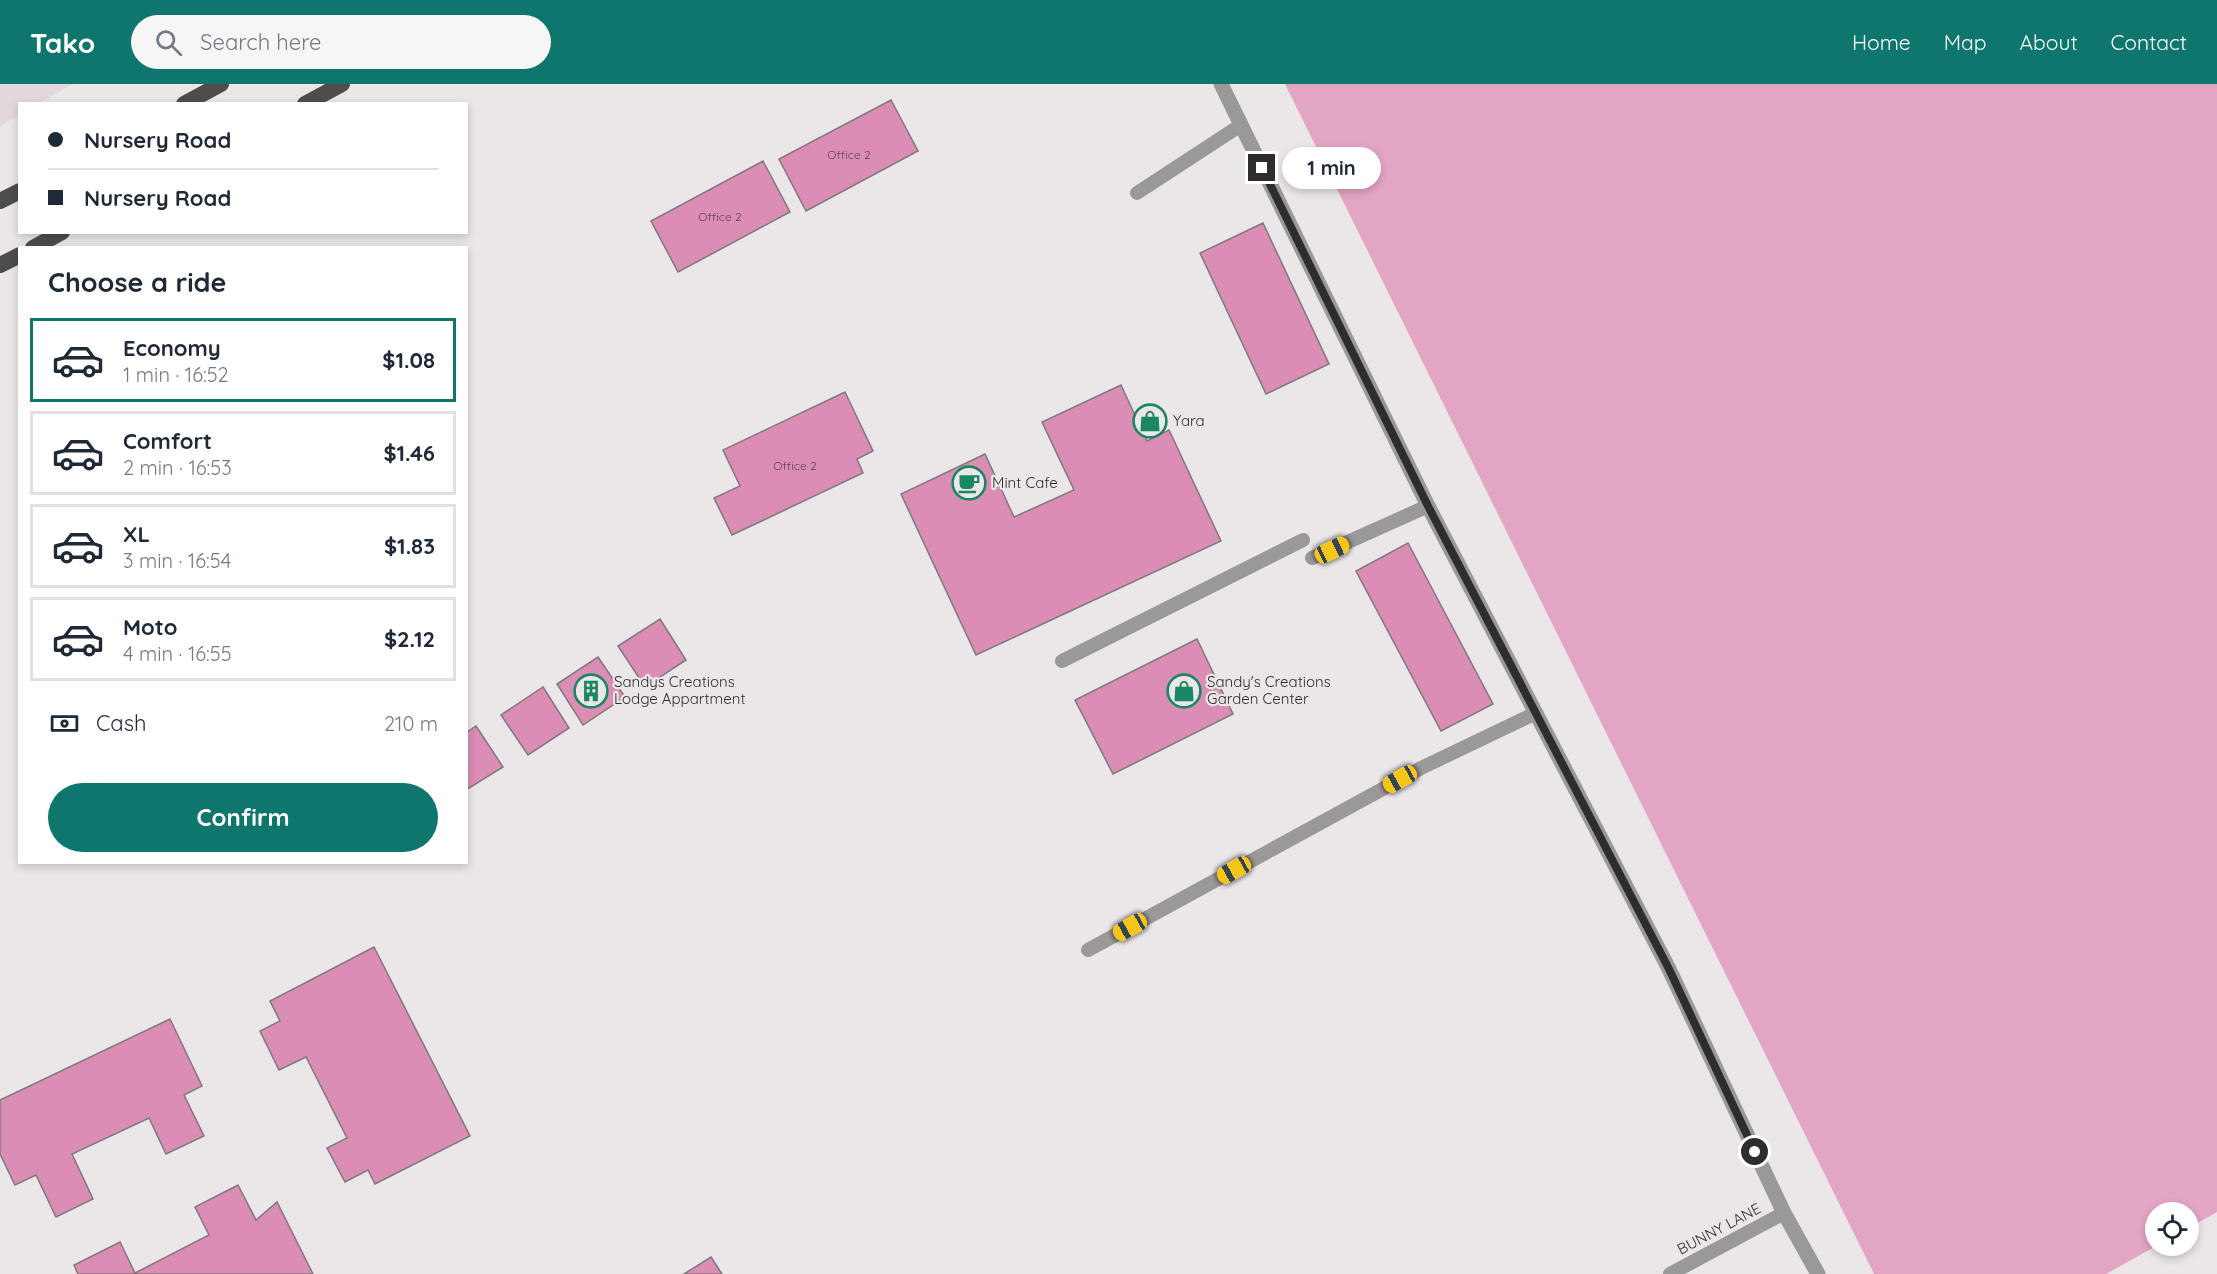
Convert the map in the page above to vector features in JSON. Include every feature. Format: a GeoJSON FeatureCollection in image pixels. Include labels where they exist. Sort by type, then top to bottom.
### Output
{"type":"FeatureCollection","features":[{"type":"Feature","properties":{"kind":"highway"},"geometry":{"type":"LineString","coordinates":[[188,102],[221,84]]}},
{"type":"Feature","properties":{"kind":"highway"},"geometry":{"type":"LineString","coordinates":[[309,102],[342,84]]}},
{"type":"Feature","properties":{"kind":"highway"},"geometry":{"type":"LineString","coordinates":[[0,201],[18,192]]}},
{"type":"Feature","properties":{"kind":"highway"},"geometry":{"type":"LineString","coordinates":[[37,246],[58,234]]}},
{"type":"Feature","properties":{"kind":"highway"},"geometry":{"type":"LineString","coordinates":[[0,265],[18,256]]}},
{"type":"Feature","properties":{"kind":"street"},"geometry":{"type":"LineString","coordinates":[[1221,84],[1428,506],[1669,969],[1784,1213],[1818,1274]]}},
{"type":"Feature","properties":{"kind":"lane"},"geometry":{"type":"LineString","coordinates":[[1137,193],[1241,125]]}},
{"type":"Feature","properties":{"kind":"lane"},"geometry":{"type":"LineString","coordinates":[[1312,558],[1428,506]]}},
{"type":"Feature","properties":{"kind":"lane"},"geometry":{"type":"LineString","coordinates":[[1062,661],[1303,540]]}},
{"type":"Feature","properties":{"kind":"lane"},"geometry":{"type":"LineString","coordinates":[[1088,950],[1421,768],[1536,713]]}},
{"type":"Feature","properties":{"kind":"lane","name":"BUNNY LANE"},"geometry":{"type":"LineString","coordinates":[[1670,1274],[1784,1213]]}},
{"type":"Feature","properties":{"kind":"shaded area"},"geometry":{"type":"Polygon","coordinates":[[[0,84],[73,84],[41,102],[18,102],[18,116],[0,126],[0,84]]]}},
{"type":"Feature","properties":{"kind":"shaded area"},"geometry":{"type":"Polygon","coordinates":[[[1285,84],[2217,84],[2217,1212],[2199,1222],[2199,1202],[2145,1202],[2145,1252],[2106,1274],[1874,1274],[1285,84]]]}},
{"type":"Feature","properties":{"kind":"building"},"geometry":{"type":"Polygon","coordinates":[[[891,100],[918,151],[806,211],[779,159],[891,100]]]}},
{"type":"Feature","properties":{"kind":"building"},"geometry":{"type":"Polygon","coordinates":[[[763,161],[790,212],[678,272],[651,221],[763,161]]]}},
{"type":"Feature","properties":{"kind":"building"},"geometry":{"type":"Polygon","coordinates":[[[1263,223],[1329,364],[1266,394],[1200,253],[1263,223]]]}},
{"type":"Feature","properties":{"kind":"building"},"geometry":{"type":"Polygon","coordinates":[[[1121,385],[1147,441],[1169,430],[1221,541],[976,655],[901,494],[985,454],[1014,517],[1074,490],[1042,422],[1121,385]]]}},
{"type":"Feature","properties":{"kind":"building"},"geometry":{"type":"Polygon","coordinates":[[[845,392],[873,451],[857,459],[863,473],[732,535],[714,498],[740,486],[723,450],[845,392]]]}},
{"type":"Feature","properties":{"kind":"building"},"geometry":{"type":"Polygon","coordinates":[[[1408,543],[1493,704],[1441,731],[1356,571],[1408,543]]]}},
{"type":"Feature","properties":{"kind":"building","name":"Sandys Creations Lodge Appartment"},"geometry":{"type":"Polygon","coordinates":[[[660,619],[686,660],[645,687],[618,646],[660,619]]]}},
{"type":"Feature","properties":{"kind":"building"},"geometry":{"type":"Polygon","coordinates":[[[1197,639],[1233,714],[1113,774],[1075,700],[1197,639]]]}},
{"type":"Feature","properties":{"kind":"building","name":"Sandys Creations Lodge Appartment"},"geometry":{"type":"Polygon","coordinates":[[[598,657],[625,697],[583,725],[557,684],[598,657]]]}},
{"type":"Feature","properties":{"kind":"building"},"geometry":{"type":"Polygon","coordinates":[[[543,687],[569,728],[528,755],[501,715],[543,687]]]}},
{"type":"Feature","properties":{"kind":"building"},"geometry":{"type":"Polygon","coordinates":[[[476,726],[503,767],[468,789],[468,732],[476,726]]]}},
{"type":"Feature","properties":{"kind":"building"},"geometry":{"type":"Polygon","coordinates":[[[374,947],[470,1136],[375,1184],[368,1170],[345,1182],[327,1148],[347,1138],[306,1057],[279,1070],[260,1031],[280,1021],[270,1001],[374,947]]]}},
{"type":"Feature","properties":{"kind":"building"},"geometry":{"type":"Polygon","coordinates":[[[170,1019],[202,1086],[184,1095],[204,1136],[166,1154],[149,1118],[72,1154],[93,1199],[56,1217],[36,1175],[15,1185],[0,1154],[0,1100],[170,1019]]]}},
{"type":"Feature","properties":{"kind":"building"},"geometry":{"type":"Polygon","coordinates":[[[238,1185],[256,1220],[277,1202],[313,1274],[78,1274],[74,1265],[120,1242],[135,1273],[209,1235],[195,1207],[238,1185]]]}},
{"type":"Feature","properties":{"kind":"building"},"geometry":{"type":"Polygon","coordinates":[[[711,1257],[722,1274],[684,1274],[711,1257]]]}},
{"type":"Feature","properties":{"kind":"place","name":"Yara"},"geometry":{"type":"Point","coordinates":[1150,421]}},
{"type":"Feature","properties":{"kind":"place","name":"Mint Cafe"},"geometry":{"type":"Point","coordinates":[969,483]}},
{"type":"Feature","properties":{"kind":"place","name":"Sandys Creations Lodge Appartment"},"geometry":{"type":"Point","coordinates":[591,691]}},
{"type":"Feature","properties":{"kind":"place","name":"Sandy's Creations Garden Center"},"geometry":{"type":"Point","coordinates":[1184,691]}},
{"type":"Feature","properties":{"kind":"route"},"geometry":{"type":"LineString","coordinates":[[1262,168],[1428,506],[1669,969],[1755,1152]]}}]}
